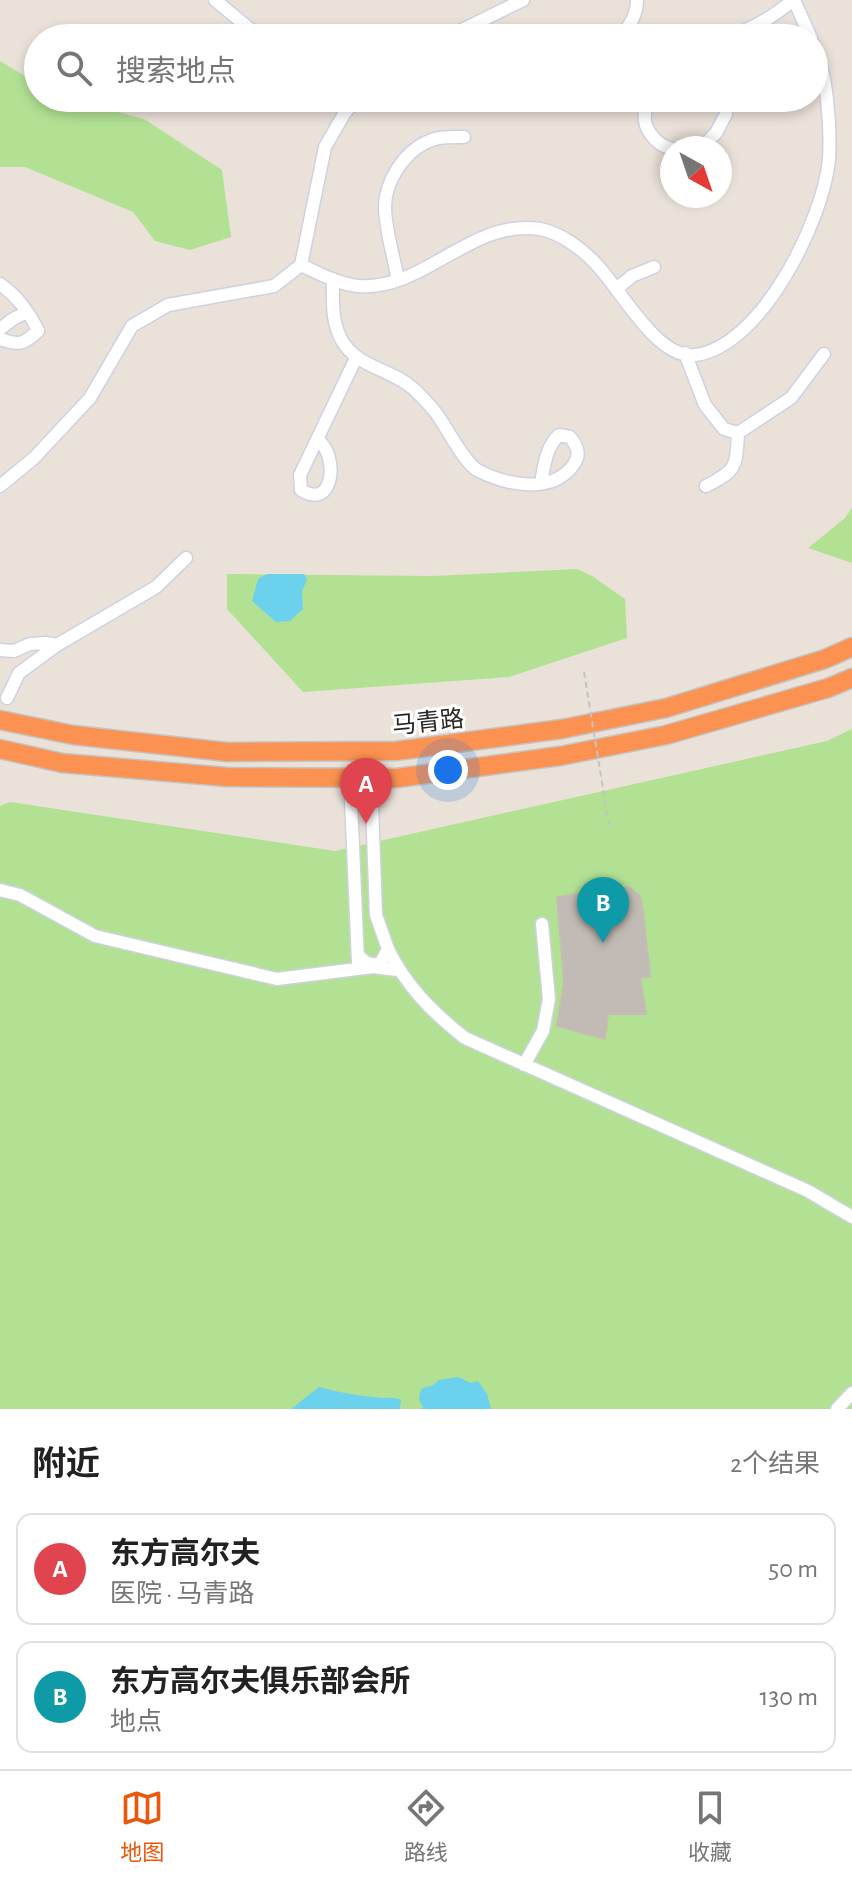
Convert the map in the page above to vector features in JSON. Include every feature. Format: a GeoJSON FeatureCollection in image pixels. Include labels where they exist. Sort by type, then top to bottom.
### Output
{"type":"FeatureCollection","features":[{"type":"Feature","properties":{"kind":"highway","name":"马青路"},"geometry":{"type":"LineString","coordinates":[[0,720],[73,735],[227,752],[396,751],[562,729],[666,708],[825,659],[852,647]]}},
{"type":"Feature","properties":{"kind":"highway","name":"马青路"},"geometry":{"type":"LineString","coordinates":[[0,749],[62,763],[227,777],[397,778],[560,756],[666,735],[828,688],[852,678]]}},
{"type":"Feature","properties":{"kind":"lane"},"geometry":{"type":"LineString","coordinates":[[215,0],[244,24]]}},
{"type":"Feature","properties":{"kind":"lane"},"geometry":{"type":"LineString","coordinates":[[474,24],[523,0]]}},
{"type":"Feature","properties":{"kind":"lane"},"geometry":{"type":"LineString","coordinates":[[629,24],[637,10],[637,0]]}},
{"type":"Feature","properties":{"kind":"lane"},"geometry":{"type":"LineString","coordinates":[[759,24],[794,0],[805,24]]}},
{"type":"Feature","properties":{"kind":"lane"},"geometry":{"type":"LineString","coordinates":[[0,486],[34,458],[90,398],[132,326],[168,305],[274,286],[301,265],[325,147],[346,112]]}},
{"type":"Feature","properties":{"kind":"lane"},"geometry":{"type":"LineString","coordinates":[[646,112],[645,122],[660,144]]}},
{"type":"Feature","properties":{"kind":"lane"},"geometry":{"type":"LineString","coordinates":[[301,265],[356,286],[387,284],[431,266],[467,244],[494,233],[540,229],[566,239],[596,264],[650,332],[671,349],[693,356],[718,348],[749,325],[796,259],[815,216],[829,160],[827,112]]}},
{"type":"Feature","properties":{"kind":"lane"},"geometry":{"type":"LineString","coordinates":[[713,136],[726,114]]}},
{"type":"Feature","properties":{"kind":"lane"},"geometry":{"type":"LineString","coordinates":[[398,280],[385,209],[387,189],[410,154],[427,141],[464,137]]}},
{"type":"Feature","properties":{"kind":"lane"},"geometry":{"type":"LineString","coordinates":[[616,289],[632,276],[654,267]]}},
{"type":"Feature","properties":{"kind":"lane"},"geometry":{"type":"LineString","coordinates":[[333,279],[332,311],[341,339],[356,358],[412,387],[434,411],[474,470],[525,485],[541,483]]}},
{"type":"Feature","properties":{"kind":"lane"},"geometry":{"type":"LineString","coordinates":[[0,284],[27,312],[38,331],[25,343],[0,339]]}},
{"type":"Feature","properties":{"kind":"lane"},"geometry":{"type":"LineString","coordinates":[[0,329],[27,312]]}},
{"type":"Feature","properties":{"kind":"lane"},"geometry":{"type":"LineString","coordinates":[[685,353],[705,405],[724,429],[738,433],[791,398],[824,354]]}},
{"type":"Feature","properties":{"kind":"lane"},"geometry":{"type":"LineString","coordinates":[[318,440],[356,358]]}},
{"type":"Feature","properties":{"kind":"lane"},"geometry":{"type":"LineString","coordinates":[[706,486],[726,476],[736,464],[738,433]]}},
{"type":"Feature","properties":{"kind":"lane"},"geometry":{"type":"LineString","coordinates":[[7,698],[19,673],[57,645],[156,587],[186,558]]}},
{"type":"Feature","properties":{"kind":"lane"},"geometry":{"type":"LineString","coordinates":[[0,650],[14,651],[30,644],[57,645]]}},
{"type":"Feature","properties":{"kind":"lane"},"geometry":{"type":"LineString","coordinates":[[350,777],[358,961]]}},
{"type":"Feature","properties":{"kind":"lane"},"geometry":{"type":"LineString","coordinates":[[371,778],[376,915],[398,970],[437,1016],[465,1038],[808,1191],[852,1217]]}},
{"type":"Feature","properties":{"kind":"lane"},"geometry":{"type":"LineString","coordinates":[[0,890],[31,900],[95,936],[277,979],[358,961],[380,964],[388,949]]}},
{"type":"Feature","properties":{"kind":"lane"},"geometry":{"type":"LineString","coordinates":[[524,1065],[543,1031],[549,999],[542,924]]}},
{"type":"Feature","properties":{"kind":"lane"},"geometry":{"type":"LineString","coordinates":[[358,961],[373,967],[398,970]]}},
{"type":"Feature","properties":{"kind":"lane"},"geometry":{"type":"LineString","coordinates":[[837,1409],[852,1393]]}},
{"type":"Feature","properties":{"kind":"path"},"geometry":{"type":"LineString","coordinates":[[584,672],[609,825]]}},
{"type":"Feature","properties":{"kind":"green space"},"geometry":{"type":"Polygon","coordinates":[[[0,61],[24,76],[24,112],[119,112],[144,119],[222,170],[231,237],[190,250],[155,241],[133,212],[25,167],[0,167],[0,61]]]}},
{"type":"Feature","properties":{"kind":"green space"},"geometry":{"type":"Polygon","coordinates":[[[852,508],[852,563],[808,548],[845,518],[852,508]]]}},
{"type":"Feature","properties":{"kind":"green space"},"geometry":{"type":"Polygon","coordinates":[[[577,569],[625,599],[627,638],[509,677],[303,692],[227,609],[227,574],[433,576],[577,569]]]}},
{"type":"Feature","properties":{"kind":"green space"},"geometry":{"type":"Polygon","coordinates":[[[852,729],[852,1409],[0,1409],[0,806],[10,802],[335,851],[827,741],[852,729]]]}},
{"type":"Feature","properties":{"kind":"water"},"geometry":{"type":"Polygon","coordinates":[[[267,574],[304,574],[307,580],[302,591],[303,609],[290,621],[276,622],[252,601],[258,579],[267,574]]]}},
{"type":"Feature","properties":{"kind":"water"},"geometry":{"type":"Polygon","coordinates":[[[458,1377],[471,1383],[478,1381],[487,1394],[491,1409],[420,1409],[423,1408],[419,1399],[421,1389],[439,1380],[458,1377]]]}},
{"type":"Feature","properties":{"kind":"water"},"geometry":{"type":"Polygon","coordinates":[[[319,1387],[396,1398],[401,1400],[400,1409],[291,1409],[319,1387]]]}},
{"type":"Feature","properties":{"kind":"building"},"geometry":{"type":"Polygon","coordinates":[[[629,887],[640,896],[643,911],[650,976],[640,978],[646,1014],[608,1014],[605,1039],[557,1026],[564,982],[557,897],[629,887]]]}},
{"type":"Feature","properties":{"kind":"place","name":"东方高尔夫"},"geometry":{"type":"Point","coordinates":[366,824]}},
{"type":"Feature","properties":{"kind":"place","name":"东方高尔夫俱乐部会所"},"geometry":{"type":"Point","coordinates":[603,943]}}]}
